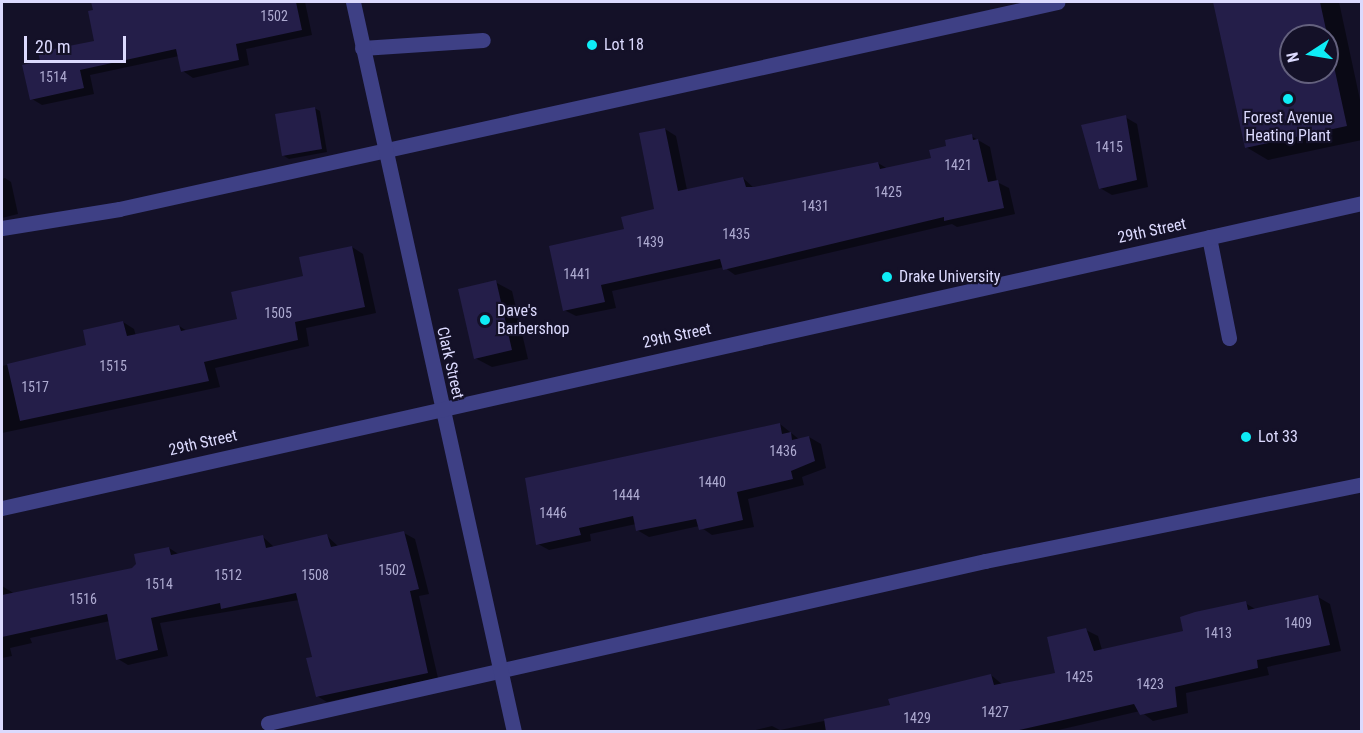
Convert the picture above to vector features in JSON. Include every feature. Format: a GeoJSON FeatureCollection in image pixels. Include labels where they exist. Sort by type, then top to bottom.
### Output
{"type":"FeatureCollection","features":[{"type":"Feature","properties":{"kind":"street","name":"Clark Street"},"geometry":{"type":"LineString","coordinates":[[352,2],[382,147],[514,732]]}},
{"type":"Feature","properties":{"kind":"street"},"geometry":{"type":"LineString","coordinates":[[2,228],[119,208],[382,147],[1057,2]]}},
{"type":"Feature","properties":{"kind":"street"},"geometry":{"type":"LineString","coordinates":[[363,48],[483,40]]}},
{"type":"Feature","properties":{"kind":"street","name":"29th Street"},"geometry":{"type":"LineString","coordinates":[[2,508],[441,406],[1362,203]]}},
{"type":"Feature","properties":{"kind":"street"},"geometry":{"type":"LineString","coordinates":[[1209,237],[1229,338]]}},
{"type":"Feature","properties":{"kind":"street"},"geometry":{"type":"LineString","coordinates":[[268,723],[450,685],[500,669],[986,561],[1362,484]]}},
{"type":"Feature","properties":{"kind":"building"},"geometry":{"type":"Polygon","coordinates":[[[91,2],[296,2],[302,30],[236,44],[239,60],[181,72],[176,49],[80,70],[84,88],[30,100],[22,65],[40,61],[38,52],[94,41],[88,11],[93,10],[91,2]]]}},
{"type":"Feature","properties":{"kind":"building","name":"Forest Avenue Heating Plant"},"geometry":{"type":"Polygon","coordinates":[[[1213,2],[1320,2],[1325,24],[1279,24],[1279,84],[1338,84],[1347,126],[1245,148],[1213,2]]]}},
{"type":"Feature","properties":{"kind":"building"},"geometry":{"type":"Polygon","coordinates":[[[315,107],[322,149],[282,156],[275,114],[315,107]]]}},
{"type":"Feature","properties":{"kind":"building"},"geometry":{"type":"Polygon","coordinates":[[[1126,115],[1137,180],[1099,189],[1081,125],[1126,115]]]}},
{"type":"Feature","properties":{"kind":"building"},"geometry":{"type":"Polygon","coordinates":[[[665,128],[678,191],[743,177],[746,187],[754,187],[878,162],[880,169],[931,158],[929,150],[946,146],[945,140],[972,134],[973,140],[978,139],[988,182],[998,180],[1004,208],[944,221],[944,217],[723,270],[720,259],[601,285],[605,302],[563,311],[549,246],[624,229],[621,217],[654,209],[639,133],[665,128]]]}},
{"type":"Feature","properties":{"kind":"building"},"geometry":{"type":"Polygon","coordinates":[[[352,246],[365,307],[295,322],[298,340],[204,362],[209,381],[20,421],[7,364],[86,345],[83,330],[123,321],[127,336],[179,325],[181,331],[237,319],[231,292],[303,276],[299,257],[352,246]]]}},
{"type":"Feature","properties":{"kind":"building","name":"Dave's Barbershop"},"geometry":{"type":"Polygon","coordinates":[[[496,280],[512,350],[474,359],[458,289],[496,280]]]}},
{"type":"Feature","properties":{"kind":"building"},"geometry":{"type":"Polygon","coordinates":[[[780,423],[782,434],[791,432],[792,440],[809,436],[815,461],[791,471],[793,479],[737,492],[743,520],[699,530],[696,519],[636,531],[633,516],[579,528],[581,535],[536,545],[525,478],[780,423]]]}},
{"type":"Feature","properties":{"kind":"building"},"geometry":{"type":"Polygon","coordinates":[[[404,531],[419,589],[410,591],[428,673],[316,697],[306,658],[312,657],[296,593],[221,609],[220,603],[151,618],[158,650],[116,660],[107,614],[2,637],[2,595],[132,568],[136,564],[134,554],[169,547],[171,555],[263,535],[266,548],[327,534],[331,547],[404,531]]]}},
{"type":"Feature","properties":{"kind":"building"},"geometry":{"type":"Polygon","coordinates":[[[1318,595],[1330,645],[1257,660],[1258,668],[1175,687],[1177,707],[1140,715],[1134,704],[1011,732],[826,732],[824,719],[890,705],[888,699],[991,674],[994,685],[1055,673],[1047,637],[1086,628],[1094,651],[1183,631],[1180,617],[1195,612],[1246,601],[1248,610],[1318,595]]]}},
{"type":"Feature","properties":{"kind":"place","name":"Lot 18"},"geometry":{"type":"Point","coordinates":[592,45]}},
{"type":"Feature","properties":{"kind":"place","name":"Forest Avenue Heating Plant"},"geometry":{"type":"Point","coordinates":[1288,99]}},
{"type":"Feature","properties":{"kind":"place","name":"Drake University"},"geometry":{"type":"Point","coordinates":[887,277]}},
{"type":"Feature","properties":{"kind":"place","name":"Dave's Barbershop"},"geometry":{"type":"Point","coordinates":[485,320]}},
{"type":"Feature","properties":{"kind":"place","name":"Lot 33"},"geometry":{"type":"Point","coordinates":[1246,437]}}]}
